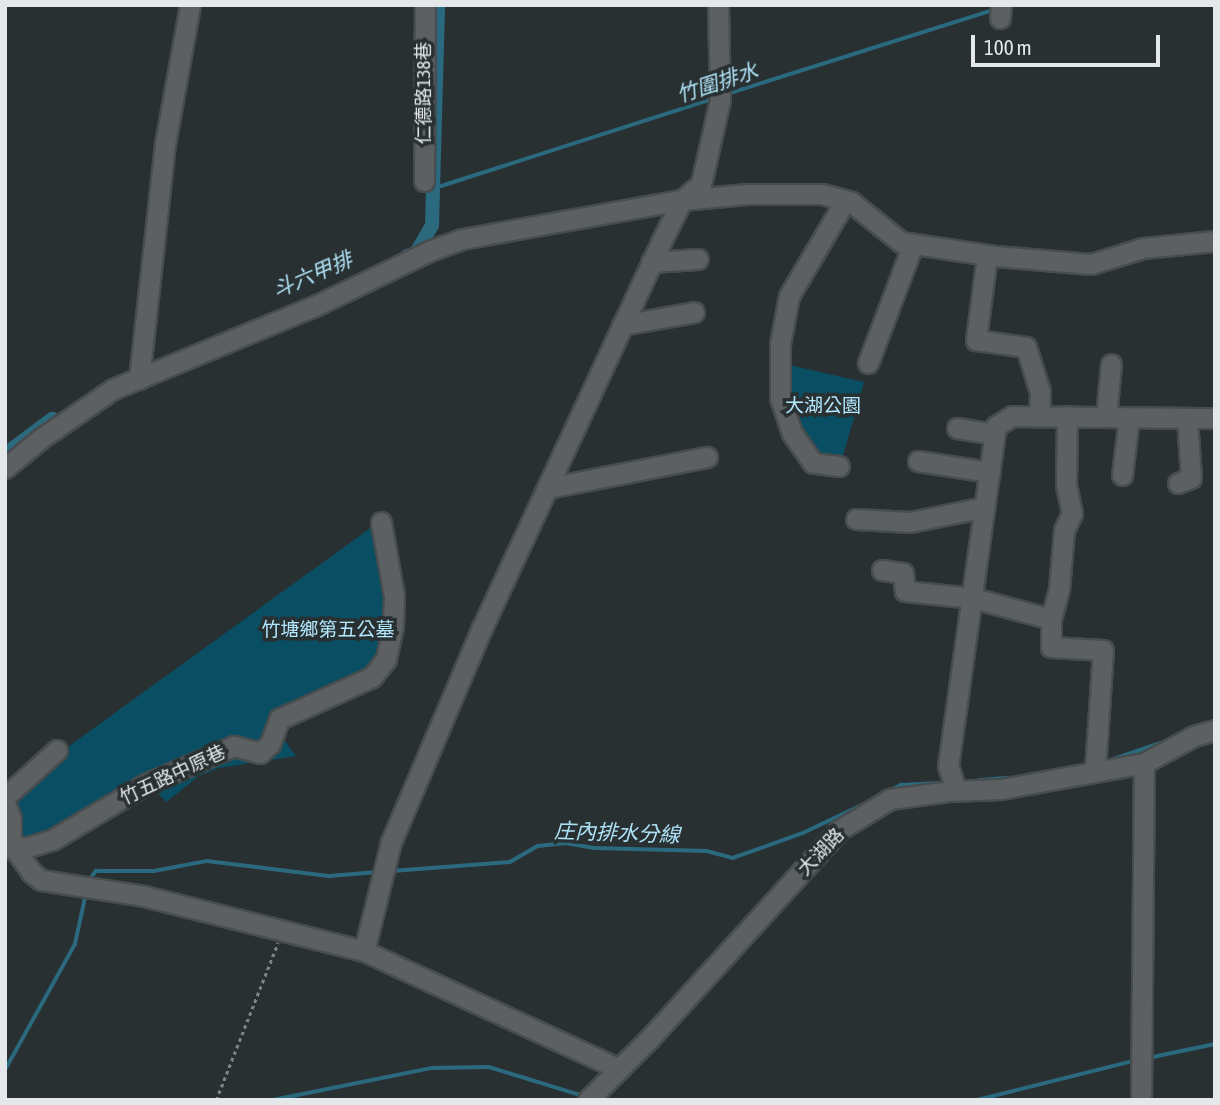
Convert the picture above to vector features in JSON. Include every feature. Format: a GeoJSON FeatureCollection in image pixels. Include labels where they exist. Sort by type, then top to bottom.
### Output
{"type":"FeatureCollection","features":[{"type":"Feature","properties":{"kind":"street"},"geometry":{"type":"LineString","coordinates":[[139,379],[165,144],[190,5]]}},
{"type":"Feature","properties":{"kind":"street","name":"仁德路138巷"},"geometry":{"type":"LineString","coordinates":[[424,181],[425,5]]}},
{"type":"Feature","properties":{"kind":"street"},"geometry":{"type":"LineString","coordinates":[[365,951],[391,842],[482,628],[651,262],[682,200],[701,184],[720,100],[718,5]]}},
{"type":"Feature","properties":{"kind":"street"},"geometry":{"type":"LineString","coordinates":[[5,468],[40,439],[113,389],[317,305],[429,251],[462,239],[682,200],[747,194],[822,194],[845,201],[901,242],[987,255],[1091,264],[1143,248],[1215,241]]}},
{"type":"Feature","properties":{"kind":"street"},"geometry":{"type":"LineString","coordinates":[[839,466],[813,463],[792,433],[780,398],[780,344],[789,296],[845,201]]}},
{"type":"Feature","properties":{"kind":"street"},"geometry":{"type":"LineString","coordinates":[[868,363],[913,244]]}},
{"type":"Feature","properties":{"kind":"street"},"geometry":{"type":"LineString","coordinates":[[987,255],[976,340],[1026,348],[1040,392],[1039,416]]}},
{"type":"Feature","properties":{"kind":"street"},"geometry":{"type":"LineString","coordinates":[[651,262],[698,259]]}},
{"type":"Feature","properties":{"kind":"street"},"geometry":{"type":"LineString","coordinates":[[622,325],[694,312]]}},
{"type":"Feature","properties":{"kind":"street"},"geometry":{"type":"LineString","coordinates":[[1106,417],[1111,364]]}},
{"type":"Feature","properties":{"kind":"street"},"geometry":{"type":"LineString","coordinates":[[956,790],[948,766],[974,598],[996,426],[1013,416],[1215,418]]}},
{"type":"Feature","properties":{"kind":"street"},"geometry":{"type":"LineString","coordinates":[[1067,416],[1066,485],[1072,513],[1064,530],[1059,589],[1051,619],[1052,647],[1103,650],[1095,772]]}},
{"type":"Feature","properties":{"kind":"street"},"geometry":{"type":"LineString","coordinates":[[1122,475],[1129,417]]}},
{"type":"Feature","properties":{"kind":"street"},"geometry":{"type":"LineString","coordinates":[[1178,483],[1191,478],[1187,418]]}},
{"type":"Feature","properties":{"kind":"street"},"geometry":{"type":"LineString","coordinates":[[957,428],[994,434]]}},
{"type":"Feature","properties":{"kind":"street"},"geometry":{"type":"LineString","coordinates":[[547,488],[707,457]]}},
{"type":"Feature","properties":{"kind":"street"},"geometry":{"type":"LineString","coordinates":[[918,461],[990,472]]}},
{"type":"Feature","properties":{"kind":"street"},"geometry":{"type":"LineString","coordinates":[[856,519],[910,522],[985,507]]}},
{"type":"Feature","properties":{"kind":"street","name":"竹五路中原巷"},"geometry":{"type":"LineString","coordinates":[[8,846],[25,848],[52,840],[146,784],[234,746],[260,753],[270,744],[279,719],[372,677],[386,659],[393,625],[394,596],[381,522]]}},
{"type":"Feature","properties":{"kind":"street"},"geometry":{"type":"LineString","coordinates":[[882,570],[903,573],[905,591],[974,598],[1051,619]]}},
{"type":"Feature","properties":{"kind":"street","name":"大湖路"},"geometry":{"type":"LineString","coordinates":[[588,1100],[839,830],[890,799],[956,790],[1001,789],[1144,763],[1194,736],[1215,730]]}},
{"type":"Feature","properties":{"kind":"street"},"geometry":{"type":"LineString","coordinates":[[5,797],[57,750]]}},
{"type":"Feature","properties":{"kind":"street"},"geometry":{"type":"LineString","coordinates":[[1142,1100],[1144,763]]}},
{"type":"Feature","properties":{"kind":"street"},"geometry":{"type":"LineString","coordinates":[[5,803],[11,819],[8,846],[41,880],[144,896],[365,951],[619,1069]]}},
{"type":"Feature","properties":{"kind":"path"},"geometry":{"type":"LineString","coordinates":[[216,1100],[282,931]]}},
{"type":"Feature","properties":{"kind":"green space","name":"大湖公園"},"geometry":{"type":"Polygon","coordinates":[[[785,364],[864,382],[841,463],[816,458],[795,426],[786,394],[785,364]]]}},
{"type":"Feature","properties":{"kind":"green space","name":"竹塘鄉第五公墓"},"geometry":{"type":"Polygon","coordinates":[[[376,524],[389,587],[387,647],[368,675],[272,723],[296,756],[219,768],[199,776],[166,802],[146,780],[40,841],[17,843],[5,798],[58,754],[376,524]]]}},
{"type":"Feature","properties":{"kind":"waterway","name":"斗六甲排"},"geometry":{"type":"LineString","coordinates":[[407,256],[416,253],[432,225],[438,5]]}},
{"type":"Feature","properties":{"kind":"waterway","name":"竹圍排水"},"geometry":{"type":"LineString","coordinates":[[727,94],[994,10]]}},
{"type":"Feature","properties":{"kind":"waterway","name":"竹圍排水"},"geometry":{"type":"LineString","coordinates":[[435,188],[713,99]]}},
{"type":"Feature","properties":{"kind":"waterway","name":"斗六甲排"},"geometry":{"type":"LineString","coordinates":[[5,454],[52,419]]}},
{"type":"Feature","properties":{"kind":"waterway","name":"庄內排水分線"},"geometry":{"type":"LineString","coordinates":[[1114,759],[1163,742]]}},
{"type":"Feature","properties":{"kind":"waterway","name":"庄內排水分線"},"geometry":{"type":"LineString","coordinates":[[979,780],[1010,778]]}},
{"type":"Feature","properties":{"kind":"waterway","name":"庄內排水分線"},"geometry":{"type":"LineString","coordinates":[[893,789],[901,785],[940,783]]}},
{"type":"Feature","properties":{"kind":"waterway","name":"庄內排水分線"},"geometry":{"type":"LineString","coordinates":[[392,871],[510,862],[538,846],[566,843],[595,848],[707,851],[733,858],[803,833],[864,804]]}},
{"type":"Feature","properties":{"kind":"waterway","name":"庄內排水分線"},"geometry":{"type":"LineString","coordinates":[[90,879],[96,871],[154,871],[207,861],[330,876],[377,872]]}},
{"type":"Feature","properties":{"kind":"waterway","name":"庄內排水分線"},"geometry":{"type":"LineString","coordinates":[[5,1070],[75,944],[86,893]]}},
{"type":"Feature","properties":{"kind":"waterway"},"geometry":{"type":"LineString","coordinates":[[1148,1058],[1215,1044]]}},
{"type":"Feature","properties":{"kind":"waterway"},"geometry":{"type":"LineString","coordinates":[[977,1100],[1134,1061]]}},
{"type":"Feature","properties":{"kind":"waterway"},"geometry":{"type":"LineString","coordinates":[[273,1100],[432,1068],[489,1067],[584,1096]]}}]}
